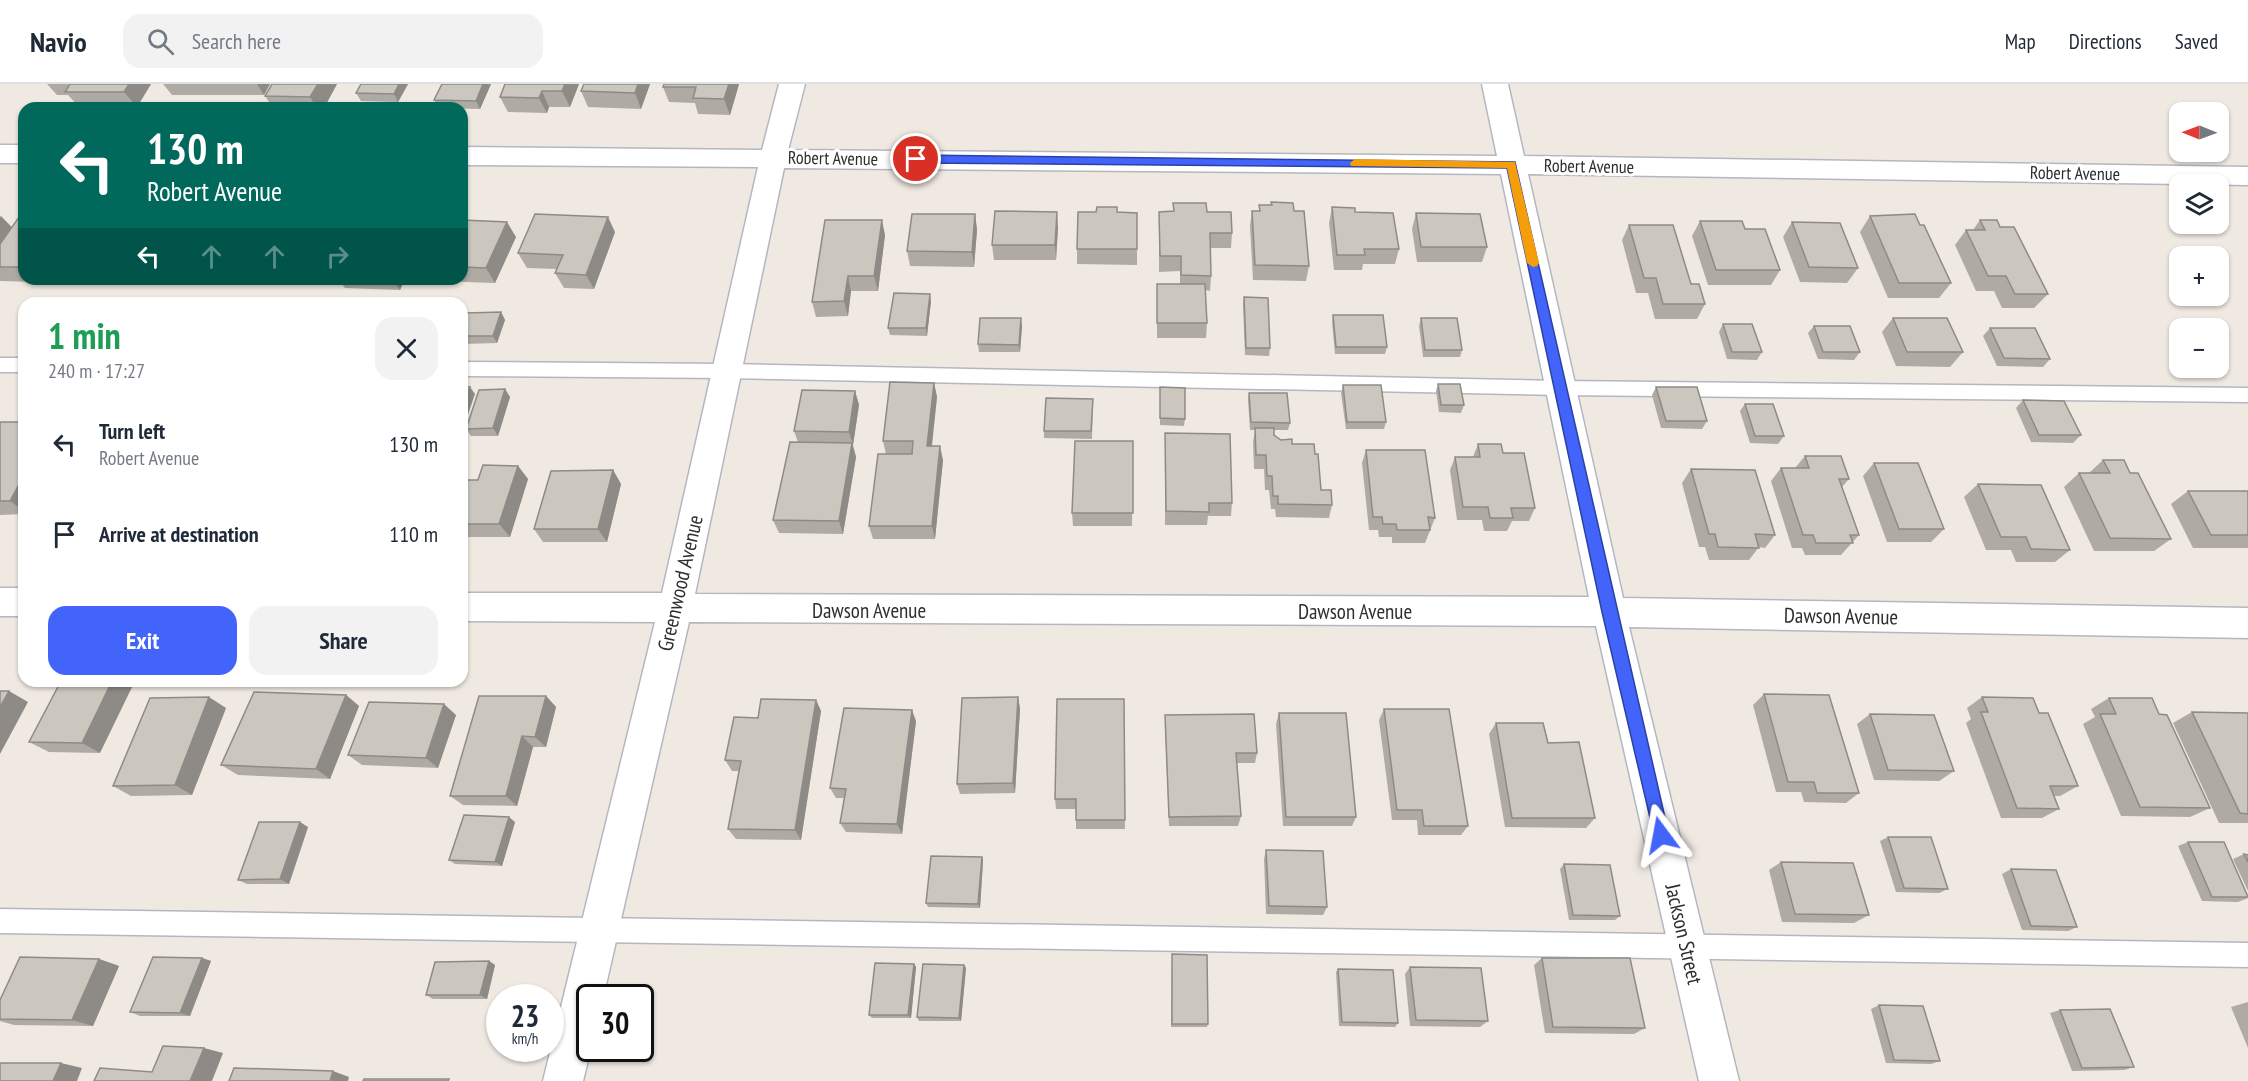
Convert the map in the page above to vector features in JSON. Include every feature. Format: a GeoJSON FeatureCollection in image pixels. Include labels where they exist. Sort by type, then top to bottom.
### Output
{"type":"FeatureCollection","features":[{"type":"Feature","properties":{"kind":"street","name":"Greenwood Avenue"},"geometry":{"type":"LineString","coordinates":[[563,1081],[675,609],[773,158],[792,84]]}},
{"type":"Feature","properties":{"kind":"street","name":"Jackson Street"},"geometry":{"type":"LineString","coordinates":[[1495,84],[1609,612],[1719,1081]]}},
{"type":"Feature","properties":{"kind":"street"},"geometry":{"type":"LineString","coordinates":[[0,154],[18,154]]}},
{"type":"Feature","properties":{"kind":"street","name":"Robert Avenue"},"geometry":{"type":"LineString","coordinates":[[468,156],[1511,165],[2248,176]]}},
{"type":"Feature","properties":{"kind":"street"},"geometry":{"type":"LineString","coordinates":[[0,602],[18,602]]}},
{"type":"Feature","properties":{"kind":"street","name":"Dawson Avenue"},"geometry":{"type":"LineString","coordinates":[[468,607],[1609,612],[2248,623]]}},
{"type":"Feature","properties":{"kind":"lane"},"geometry":{"type":"LineString","coordinates":[[0,365],[18,365]]}},
{"type":"Feature","properties":{"kind":"lane"},"geometry":{"type":"LineString","coordinates":[[468,369],[726,371],[1560,388],[2248,395]]}},
{"type":"Feature","properties":{"kind":"lane"},"geometry":{"type":"LineString","coordinates":[[0,921],[2248,955]]}},
{"type":"Feature","properties":{"kind":"building"},"geometry":{"type":"Polygon","coordinates":[[[70,84],[129,84],[124,92],[65,92],[70,84]]]}},
{"type":"Feature","properties":{"kind":"building"},"geometry":{"type":"Polygon","coordinates":[[[272,84],[318,84],[310,97],[265,96],[272,84]]]}},
{"type":"Feature","properties":{"kind":"building"},"geometry":{"type":"Polygon","coordinates":[[[361,84],[399,84],[394,94],[356,93],[361,84]]]}},
{"type":"Feature","properties":{"kind":"building"},"geometry":{"type":"Polygon","coordinates":[[[442,84],[483,84],[476,101],[434,100],[442,84]]]}},
{"type":"Feature","properties":{"kind":"building"},"geometry":{"type":"Polygon","coordinates":[[[505,84],[565,84],[562,91],[542,91],[539,98],[500,97],[505,84]]]}},
{"type":"Feature","properties":{"kind":"building"},"geometry":{"type":"Polygon","coordinates":[[[584,84],[638,84],[635,93],[581,91],[584,84]]]}},
{"type":"Feature","properties":{"kind":"building"},"geometry":{"type":"Polygon","coordinates":[[[664,84],[729,84],[724,99],[693,98],[696,87],[663,87],[664,84]]]}},
{"type":"Feature","properties":{"kind":"building"},"geometry":{"type":"Polygon","coordinates":[[[1271,202],[1293,203],[1294,211],[1304,211],[1309,266],[1255,265],[1252,211],[1260,211],[1259,205],[1272,205],[1271,202]]]}},
{"type":"Feature","properties":{"kind":"building"},"geometry":{"type":"Polygon","coordinates":[[[1173,203],[1206,203],[1207,212],[1231,212],[1232,233],[1210,233],[1211,276],[1181,275],[1181,256],[1160,256],[1159,212],[1174,211],[1173,203]]]}},
{"type":"Feature","properties":{"kind":"building"},"geometry":{"type":"Polygon","coordinates":[[[1097,207],[1117,207],[1117,212],[1137,213],[1137,249],[1077,249],[1078,212],[1096,212],[1097,207]]]}},
{"type":"Feature","properties":{"kind":"building"},"geometry":{"type":"Polygon","coordinates":[[[1332,207],[1355,208],[1355,212],[1393,213],[1399,249],[1364,249],[1365,255],[1337,255],[1332,207]]]}},
{"type":"Feature","properties":{"kind":"building"},"geometry":{"type":"Polygon","coordinates":[[[995,211],[1057,212],[1055,245],[992,245],[995,211]]]}},
{"type":"Feature","properties":{"kind":"building"},"geometry":{"type":"Polygon","coordinates":[[[1416,213],[1480,214],[1487,247],[1421,247],[1416,213]]]}},
{"type":"Feature","properties":{"kind":"building"},"geometry":{"type":"Polygon","coordinates":[[[535,214],[608,217],[586,275],[555,273],[563,255],[518,253],[535,214]]]}},
{"type":"Feature","properties":{"kind":"building"},"geometry":{"type":"Polygon","coordinates":[[[912,214],[975,214],[972,252],[907,251],[912,214]]]}},
{"type":"Feature","properties":{"kind":"building"},"geometry":{"type":"Polygon","coordinates":[[[1915,214],[1920,225],[1924,225],[1951,283],[1899,283],[1870,216],[1915,214]]]}},
{"type":"Feature","properties":{"kind":"building"},"geometry":{"type":"Polygon","coordinates":[[[18,218],[18,267],[0,267],[0,244],[18,218]]]}},
{"type":"Feature","properties":{"kind":"building"},"geometry":{"type":"Polygon","coordinates":[[[468,220],[507,222],[486,268],[468,267],[468,220]]]}},
{"type":"Feature","properties":{"kind":"building"},"geometry":{"type":"Polygon","coordinates":[[[825,220],[882,220],[874,276],[848,276],[844,301],[812,302],[825,220]]]}},
{"type":"Feature","properties":{"kind":"building"},"geometry":{"type":"Polygon","coordinates":[[[1980,220],[1997,220],[2000,227],[2014,227],[2048,294],[2015,294],[2006,276],[1988,276],[1966,230],[1985,230],[1980,220]]]}},
{"type":"Feature","properties":{"kind":"building"},"geometry":{"type":"Polygon","coordinates":[[[1700,221],[1742,221],[1745,229],[1765,229],[1780,270],[1716,270],[1700,221]]]}},
{"type":"Feature","properties":{"kind":"building"},"geometry":{"type":"Polygon","coordinates":[[[1792,222],[1840,223],[1858,268],[1809,267],[1792,222]]]}},
{"type":"Feature","properties":{"kind":"building"},"geometry":{"type":"Polygon","coordinates":[[[1629,225],[1673,225],[1691,284],[1699,284],[1705,304],[1663,304],[1656,278],[1644,278],[1629,225]]]}},
{"type":"Feature","properties":{"kind":"building"},"geometry":{"type":"Polygon","coordinates":[[[1157,284],[1205,284],[1207,323],[1157,323],[1157,284]]]}},
{"type":"Feature","properties":{"kind":"building"},"geometry":{"type":"Polygon","coordinates":[[[894,293],[930,294],[926,328],[888,328],[894,293]]]}},
{"type":"Feature","properties":{"kind":"building"},"geometry":{"type":"Polygon","coordinates":[[[1244,297],[1268,298],[1270,348],[1246,348],[1244,297]]]}},
{"type":"Feature","properties":{"kind":"building"},"geometry":{"type":"Polygon","coordinates":[[[501,312],[493,336],[468,336],[468,313],[501,312]]]}},
{"type":"Feature","properties":{"kind":"building"},"geometry":{"type":"Polygon","coordinates":[[[1333,315],[1383,315],[1387,347],[1336,347],[1333,315]]]}},
{"type":"Feature","properties":{"kind":"building"},"geometry":{"type":"Polygon","coordinates":[[[980,318],[1021,318],[1019,345],[978,344],[980,318]]]}},
{"type":"Feature","properties":{"kind":"building"},"geometry":{"type":"Polygon","coordinates":[[[1421,318],[1457,318],[1462,350],[1425,350],[1421,318]]]}},
{"type":"Feature","properties":{"kind":"building"},"geometry":{"type":"Polygon","coordinates":[[[1893,318],[1947,318],[1963,352],[1907,352],[1893,318]]]}},
{"type":"Feature","properties":{"kind":"building"},"geometry":{"type":"Polygon","coordinates":[[[1723,324],[1752,324],[1762,352],[1732,352],[1723,324]]]}},
{"type":"Feature","properties":{"kind":"building"},"geometry":{"type":"Polygon","coordinates":[[[1814,326],[1850,326],[1860,352],[1823,352],[1814,326]]]}},
{"type":"Feature","properties":{"kind":"building"},"geometry":{"type":"Polygon","coordinates":[[[1990,328],[2035,328],[2050,359],[2004,358],[1990,328]]]}},
{"type":"Feature","properties":{"kind":"building"},"geometry":{"type":"Polygon","coordinates":[[[890,382],[934,383],[927,446],[940,446],[932,526],[869,526],[878,454],[912,454],[913,441],[883,441],[890,382]]]}},
{"type":"Feature","properties":{"kind":"building"},"geometry":{"type":"Polygon","coordinates":[[[1438,384],[1460,384],[1464,405],[1441,405],[1438,384]]]}},
{"type":"Feature","properties":{"kind":"building"},"geometry":{"type":"Polygon","coordinates":[[[1343,385],[1381,385],[1386,422],[1347,422],[1343,385]]]}},
{"type":"Feature","properties":{"kind":"building"},"geometry":{"type":"Polygon","coordinates":[[[1160,387],[1185,388],[1185,419],[1160,418],[1160,387]]]}},
{"type":"Feature","properties":{"kind":"building"},"geometry":{"type":"Polygon","coordinates":[[[1656,387],[1697,387],[1707,421],[1666,421],[1656,387]]]}},
{"type":"Feature","properties":{"kind":"building"},"geometry":{"type":"Polygon","coordinates":[[[505,389],[493,428],[468,429],[479,390],[505,389]]]}},
{"type":"Feature","properties":{"kind":"building"},"geometry":{"type":"Polygon","coordinates":[[[802,390],[855,391],[849,432],[794,431],[802,390]]]}},
{"type":"Feature","properties":{"kind":"building"},"geometry":{"type":"Polygon","coordinates":[[[1249,393],[1287,393],[1290,423],[1251,422],[1249,393]]]}},
{"type":"Feature","properties":{"kind":"building"},"geometry":{"type":"Polygon","coordinates":[[[1046,398],[1093,399],[1091,431],[1044,431],[1046,398]]]}},
{"type":"Feature","properties":{"kind":"building"},"geometry":{"type":"Polygon","coordinates":[[[2023,400],[2064,401],[2081,435],[2039,435],[2023,400]]]}},
{"type":"Feature","properties":{"kind":"building"},"geometry":{"type":"Polygon","coordinates":[[[1745,404],[1773,404],[1784,436],[1755,436],[1745,404]]]}},
{"type":"Feature","properties":{"kind":"building"},"geometry":{"type":"Polygon","coordinates":[[[0,422],[18,422],[18,486],[10,501],[0,501],[0,422]]]}},
{"type":"Feature","properties":{"kind":"building"},"geometry":{"type":"Polygon","coordinates":[[[1255,428],[1274,428],[1274,435],[1281,440],[1292,439],[1292,444],[1314,444],[1315,454],[1318,454],[1321,490],[1331,490],[1332,505],[1278,504],[1278,496],[1273,496],[1272,476],[1267,476],[1266,455],[1256,455],[1255,428]]]}},
{"type":"Feature","properties":{"kind":"building"},"geometry":{"type":"Polygon","coordinates":[[[1165,433],[1230,434],[1232,503],[1209,503],[1209,512],[1166,511],[1165,433]]]}},
{"type":"Feature","properties":{"kind":"building"},"geometry":{"type":"Polygon","coordinates":[[[1075,441],[1133,441],[1133,513],[1072,513],[1075,441]]]}},
{"type":"Feature","properties":{"kind":"building"},"geometry":{"type":"Polygon","coordinates":[[[790,442],[852,443],[839,521],[773,520],[790,442]]]}},
{"type":"Feature","properties":{"kind":"building"},"geometry":{"type":"Polygon","coordinates":[[[1478,444],[1501,444],[1503,453],[1524,453],[1535,508],[1511,508],[1513,518],[1490,518],[1488,507],[1463,507],[1455,457],[1480,457],[1478,444]]]}},
{"type":"Feature","properties":{"kind":"building"},"geometry":{"type":"Polygon","coordinates":[[[1366,450],[1425,450],[1435,518],[1428,517],[1430,530],[1397,530],[1396,524],[1383,524],[1382,517],[1373,517],[1366,450]]]}},
{"type":"Feature","properties":{"kind":"building"},"geometry":{"type":"Polygon","coordinates":[[[1805,456],[1841,456],[1849,479],[1839,479],[1859,535],[1850,535],[1853,543],[1816,543],[1813,535],[1803,535],[1781,468],[1809,468],[1805,456]]]}},
{"type":"Feature","properties":{"kind":"building"},"geometry":{"type":"Polygon","coordinates":[[[2103,460],[2124,460],[2130,473],[2138,473],[2171,539],[2110,538],[2079,473],[2110,473],[2103,460]]]}},
{"type":"Feature","properties":{"kind":"building"},"geometry":{"type":"Polygon","coordinates":[[[1874,463],[1918,463],[1944,529],[1899,529],[1874,463]]]}},
{"type":"Feature","properties":{"kind":"building"},"geometry":{"type":"Polygon","coordinates":[[[483,465],[518,466],[499,524],[468,524],[468,480],[478,480],[483,465]]]}},
{"type":"Feature","properties":{"kind":"building"},"geometry":{"type":"Polygon","coordinates":[[[1691,469],[1755,470],[1775,535],[1755,534],[1759,548],[1718,547],[1715,534],[1709,534],[1691,469]]]}},
{"type":"Feature","properties":{"kind":"building"},"geometry":{"type":"Polygon","coordinates":[[[613,470],[598,529],[534,529],[551,471],[613,470]]]}},
{"type":"Feature","properties":{"kind":"building"},"geometry":{"type":"Polygon","coordinates":[[[1978,484],[2041,485],[2070,550],[2031,549],[2026,537],[2001,537],[1978,484]]]}},
{"type":"Feature","properties":{"kind":"building"},"geometry":{"type":"Polygon","coordinates":[[[2188,491],[2248,491],[2248,535],[2211,535],[2188,491]]]}},
{"type":"Feature","properties":{"kind":"building"},"geometry":{"type":"Polygon","coordinates":[[[58,687],[109,687],[82,743],[29,742],[58,687]]]}},
{"type":"Feature","properties":{"kind":"building"},"geometry":{"type":"Polygon","coordinates":[[[0,691],[9,691],[0,707],[0,691]]]}},
{"type":"Feature","properties":{"kind":"building"},"geometry":{"type":"Polygon","coordinates":[[[254,692],[346,695],[316,769],[221,765],[254,692]]]}},
{"type":"Feature","properties":{"kind":"building"},"geometry":{"type":"Polygon","coordinates":[[[1764,694],[1829,695],[1859,793],[1817,793],[1814,782],[1788,782],[1764,694]]]}},
{"type":"Feature","properties":{"kind":"building"},"geometry":{"type":"Polygon","coordinates":[[[479,696],[546,696],[535,737],[522,736],[506,796],[450,796],[479,696]]]}},
{"type":"Feature","properties":{"kind":"building"},"geometry":{"type":"Polygon","coordinates":[[[209,697],[175,785],[113,786],[150,698],[209,697]]]}},
{"type":"Feature","properties":{"kind":"building"},"geometry":{"type":"Polygon","coordinates":[[[1018,697],[1013,783],[957,784],[962,698],[1018,697]]]}},
{"type":"Feature","properties":{"kind":"building"},"geometry":{"type":"Polygon","coordinates":[[[1982,697],[2033,698],[2039,713],[2048,713],[2078,786],[2050,786],[2059,809],[2017,808],[1981,712],[1988,712],[1982,697]]]}},
{"type":"Feature","properties":{"kind":"building"},"geometry":{"type":"Polygon","coordinates":[[[2109,698],[2152,698],[2159,714],[2167,715],[2210,808],[2140,807],[2100,714],[2116,714],[2109,698]]]}},
{"type":"Feature","properties":{"kind":"building"},"geometry":{"type":"Polygon","coordinates":[[[761,699],[816,700],[795,830],[728,829],[741,761],[725,760],[734,717],[758,718],[761,699]]]}},
{"type":"Feature","properties":{"kind":"building"},"geometry":{"type":"Polygon","coordinates":[[[1057,699],[1124,699],[1125,820],[1076,820],[1076,799],[1055,799],[1057,699]]]}},
{"type":"Feature","properties":{"kind":"building"},"geometry":{"type":"Polygon","coordinates":[[[369,702],[444,704],[426,758],[348,755],[369,702]]]}},
{"type":"Feature","properties":{"kind":"building"},"geometry":{"type":"Polygon","coordinates":[[[844,708],[912,710],[897,824],[840,823],[846,789],[830,788],[844,708]]]}},
{"type":"Feature","properties":{"kind":"building"},"geometry":{"type":"Polygon","coordinates":[[[1384,709],[1449,709],[1468,826],[1424,826],[1422,810],[1397,810],[1384,709]]]}},
{"type":"Feature","properties":{"kind":"building"},"geometry":{"type":"Polygon","coordinates":[[[2192,712],[2248,713],[2248,814],[2240,813],[2192,712]]]}},
{"type":"Feature","properties":{"kind":"building"},"geometry":{"type":"Polygon","coordinates":[[[1279,713],[1346,713],[1356,817],[1286,817],[1279,713]]]}},
{"type":"Feature","properties":{"kind":"building"},"geometry":{"type":"Polygon","coordinates":[[[1254,714],[1257,753],[1236,753],[1241,816],[1169,817],[1165,715],[1254,714]]]}},
{"type":"Feature","properties":{"kind":"building"},"geometry":{"type":"Polygon","coordinates":[[[1870,714],[1934,715],[1954,771],[1888,770],[1870,714]]]}},
{"type":"Feature","properties":{"kind":"building"},"geometry":{"type":"Polygon","coordinates":[[[1496,723],[1543,723],[1548,743],[1579,742],[1595,818],[1512,818],[1496,723]]]}},
{"type":"Feature","properties":{"kind":"building"},"geometry":{"type":"Polygon","coordinates":[[[464,815],[509,817],[495,862],[449,860],[464,815]]]}},
{"type":"Feature","properties":{"kind":"building"},"geometry":{"type":"Polygon","coordinates":[[[259,822],[300,822],[280,879],[238,880],[259,822]]]}},
{"type":"Feature","properties":{"kind":"building"},"geometry":{"type":"Polygon","coordinates":[[[1888,837],[1931,837],[1948,889],[1904,888],[1888,837]]]}},
{"type":"Feature","properties":{"kind":"building"},"geometry":{"type":"Polygon","coordinates":[[[2188,842],[2224,842],[2248,897],[2212,897],[2188,842]]]}},
{"type":"Feature","properties":{"kind":"building"},"geometry":{"type":"Polygon","coordinates":[[[1266,850],[1323,851],[1327,907],[1269,906],[1266,850]]]}},
{"type":"Feature","properties":{"kind":"building"},"geometry":{"type":"Polygon","coordinates":[[[931,856],[982,857],[978,904],[926,903],[931,856]]]}},
{"type":"Feature","properties":{"kind":"building"},"geometry":{"type":"Polygon","coordinates":[[[1781,862],[1853,863],[1869,915],[1795,914],[1781,862]]]}},
{"type":"Feature","properties":{"kind":"building"},"geometry":{"type":"Polygon","coordinates":[[[1564,864],[1610,865],[1620,916],[1573,915],[1564,864]]]}},
{"type":"Feature","properties":{"kind":"building"},"geometry":{"type":"Polygon","coordinates":[[[2011,869],[2056,870],[2077,927],[2031,926],[2011,869]]]}},
{"type":"Feature","properties":{"kind":"building"},"geometry":{"type":"Polygon","coordinates":[[[1172,954],[1207,955],[1208,1024],[1172,1024],[1172,954]]]}},
{"type":"Feature","properties":{"kind":"building"},"geometry":{"type":"Polygon","coordinates":[[[20,957],[99,959],[72,1020],[0,1019],[0,1000],[20,957]]]}},
{"type":"Feature","properties":{"kind":"building"},"geometry":{"type":"Polygon","coordinates":[[[153,957],[202,958],[180,1013],[130,1012],[153,957]]]}},
{"type":"Feature","properties":{"kind":"building"},"geometry":{"type":"Polygon","coordinates":[[[1542,958],[1630,958],[1645,1028],[1553,1027],[1542,958]]]}},
{"type":"Feature","properties":{"kind":"building"},"geometry":{"type":"Polygon","coordinates":[[[489,961],[480,995],[426,995],[435,962],[489,961]]]}},
{"type":"Feature","properties":{"kind":"building"},"geometry":{"type":"Polygon","coordinates":[[[875,963],[914,964],[908,1015],[869,1015],[875,963]]]}},
{"type":"Feature","properties":{"kind":"building"},"geometry":{"type":"Polygon","coordinates":[[[923,964],[964,965],[959,1018],[917,1017],[923,964]]]}},
{"type":"Feature","properties":{"kind":"building"},"geometry":{"type":"Polygon","coordinates":[[[1410,967],[1481,968],[1488,1021],[1416,1020],[1410,967]]]}},
{"type":"Feature","properties":{"kind":"building"},"geometry":{"type":"Polygon","coordinates":[[[1338,969],[1393,970],[1398,1023],[1342,1022],[1338,969]]]}},
{"type":"Feature","properties":{"kind":"building"},"geometry":{"type":"Polygon","coordinates":[[[1879,1005],[1923,1006],[1940,1061],[1894,1060],[1879,1005]]]}},
{"type":"Feature","properties":{"kind":"building"},"geometry":{"type":"Polygon","coordinates":[[[2110,1009],[2134,1067],[2082,1068],[2060,1010],[2110,1009]]]}},
{"type":"Feature","properties":{"kind":"building"},"geometry":{"type":"Polygon","coordinates":[[[163,1046],[204,1048],[190,1081],[94,1081],[100,1068],[152,1072],[163,1046]]]}},
{"type":"Feature","properties":{"kind":"building"},"geometry":{"type":"Polygon","coordinates":[[[0,1063],[61,1063],[53,1081],[0,1081],[0,1063]]]}},
{"type":"Feature","properties":{"kind":"building"},"geometry":{"type":"Polygon","coordinates":[[[234,1068],[333,1071],[330,1081],[229,1081],[234,1068]]]}},
{"type":"Feature","properties":{"kind":"building"},"geometry":{"type":"Polygon","coordinates":[[[364,1079],[449,1079],[448,1081],[363,1081],[364,1079]]]}},
{"type":"Feature","properties":{"kind":"slow traffic"},"geometry":{"type":"LineString","coordinates":[[1355,163],[1511,165],[1533,263]]}},
{"type":"Feature","properties":{"kind":"route"},"geometry":{"type":"LineString","coordinates":[[916,159],[1511,165],[1609,612],[1661,835]]}}]}
